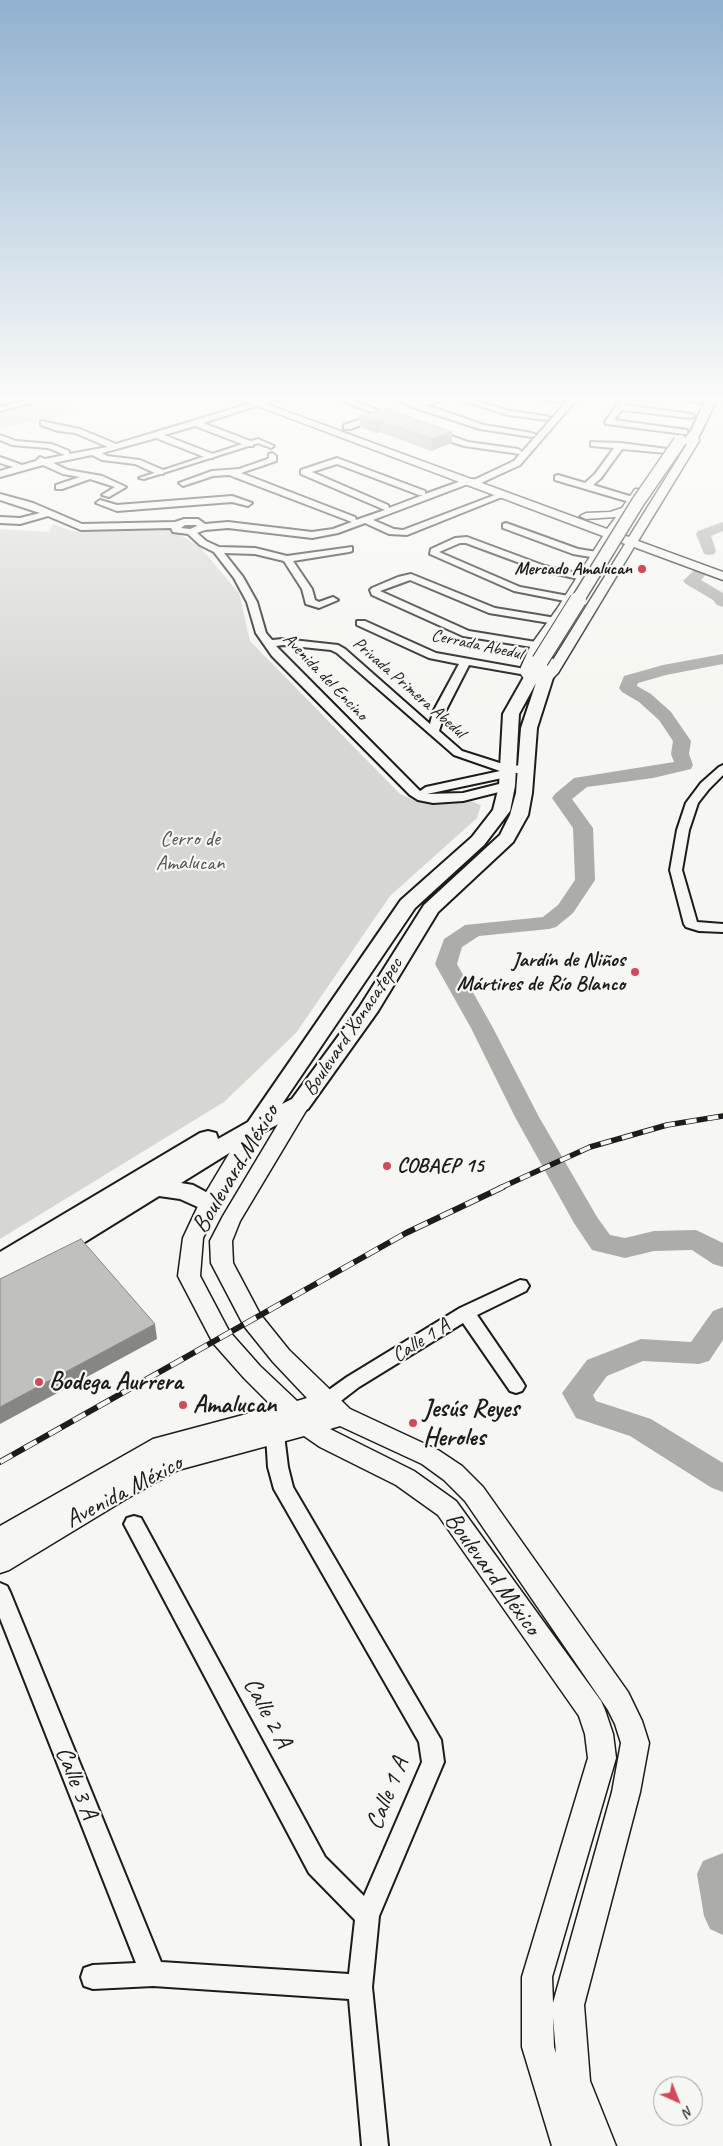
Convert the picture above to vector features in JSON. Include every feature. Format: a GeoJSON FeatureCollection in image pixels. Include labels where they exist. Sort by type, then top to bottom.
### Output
{"type":"FeatureCollection","features":[{"type":"Feature","properties":{"kind":"main road","name":"Boulevard Xonacatepec"},"geometry":{"type":"LineString","coordinates":[[0,1263],[275,1098],[408,904],[478,841],[501,811],[529,728],[538,667],[649,499]]}},
{"type":"Feature","properties":{"kind":"main road","name":"Boulevard Xonacatepec"},"geometry":{"type":"LineString","coordinates":[[0,1283],[255,1127],[300,1104],[368,1011],[431,909],[507,838],[518,815],[524,793],[512,774]]}},
{"type":"Feature","properties":{"kind":"main road","name":"Boulevard México"},"geometry":{"type":"LineString","coordinates":[[255,1127],[275,1098],[316,1081]]}},
{"type":"Feature","properties":{"kind":"main road"},"geometry":{"type":"LineString","coordinates":[[154,1188],[184,1191],[209,1204]]}},
{"type":"Feature","properties":{"kind":"street"},"geometry":{"type":"LineString","coordinates":[[9,499],[24,503],[73,525],[90,528],[158,524],[192,525],[229,521],[304,530],[329,527],[407,499]]}},
{"type":"Feature","properties":{"kind":"street"},"geometry":{"type":"LineString","coordinates":[[100,503],[117,508],[234,499]]}},
{"type":"Feature","properties":{"kind":"street"},"geometry":{"type":"LineString","coordinates":[[236,499],[248,503]]}},
{"type":"Feature","properties":{"kind":"street"},"geometry":{"type":"LineString","coordinates":[[300,499],[352,519]]}},
{"type":"Feature","properties":{"kind":"street"},"geometry":{"type":"LineString","coordinates":[[367,499],[385,507]]}},
{"type":"Feature","properties":{"kind":"street"},"geometry":{"type":"LineString","coordinates":[[192,525],[204,527],[228,525],[312,535],[365,520],[419,499]]}},
{"type":"Feature","properties":{"kind":"street"},"geometry":{"type":"LineString","coordinates":[[365,520],[392,532],[404,533],[495,499]]}},
{"type":"Feature","properties":{"kind":"street"},"geometry":{"type":"LineString","coordinates":[[515,499],[582,519],[629,524],[643,523]]}},
{"type":"Feature","properties":{"kind":"street"},"geometry":{"type":"LineString","coordinates":[[527,499],[582,519],[611,515],[630,543]]}},
{"type":"Feature","properties":{"kind":"street","name":"Boulevard Xonacatepec"},"geometry":{"type":"LineString","coordinates":[[633,500],[598,552],[556,621],[538,667],[553,670],[658,499]]}},
{"type":"Feature","properties":{"kind":"street"},"geometry":{"type":"LineString","coordinates":[[188,503],[192,525]]}},
{"type":"Feature","properties":{"kind":"street"},"geometry":{"type":"LineString","coordinates":[[0,520],[20,521],[48,513]]}},
{"type":"Feature","properties":{"kind":"street"},"geometry":{"type":"LineString","coordinates":[[582,519],[598,552]]}},
{"type":"Feature","properties":{"kind":"street","name":"Avenida del Encino"},"geometry":{"type":"LineString","coordinates":[[192,525],[203,543],[217,550],[246,588],[261,633],[268,644],[414,792],[422,797],[434,799],[463,797],[512,774]]}},
{"type":"Feature","properties":{"kind":"street"},"geometry":{"type":"LineString","coordinates":[[506,526],[576,552],[598,552],[630,543],[721,572]]}},
{"type":"Feature","properties":{"kind":"street"},"geometry":{"type":"LineString","coordinates":[[583,577],[542,568],[472,541],[462,540],[436,549],[433,552],[517,589],[567,604],[587,613]]}},
{"type":"Feature","properties":{"kind":"street"},"geometry":{"type":"LineString","coordinates":[[217,550],[255,550],[287,559],[327,554],[349,548]]}},
{"type":"Feature","properties":{"kind":"street"},"geometry":{"type":"LineString","coordinates":[[287,559],[315,592],[333,600],[313,605],[310,602],[315,592]]}},
{"type":"Feature","properties":{"kind":"street"},"geometry":{"type":"LineString","coordinates":[[538,667],[377,595],[375,590],[401,579],[411,578],[492,611],[556,621]]}},
{"type":"Feature","properties":{"kind":"street","name":"Cerrada Abedul"},"geometry":{"type":"LineString","coordinates":[[361,623],[433,656],[465,663],[538,667]]}},
{"type":"Feature","properties":{"kind":"street","name":"Privada Primera Abedul"},"geometry":{"type":"LineString","coordinates":[[268,644],[283,642],[334,647],[341,650],[410,713],[458,753],[512,774]]}},
{"type":"Feature","properties":{"kind":"street"},"geometry":{"type":"LineString","coordinates":[[433,732],[439,712],[465,663]]}},
{"type":"Feature","properties":{"kind":"street"},"geometry":{"type":"LineString","coordinates":[[410,713],[439,712]]}},
{"type":"Feature","properties":{"kind":"street"},"geometry":{"type":"LineString","coordinates":[[723,770],[704,786],[692,803],[683,830],[676,870],[691,924],[698,928],[723,928]]}},
{"type":"Feature","properties":{"kind":"street","name":"Boulevard México"},"geometry":{"type":"LineString","coordinates":[[300,1104],[230,1221],[221,1241],[222,1263],[252,1320],[281,1356],[334,1409],[430,1457],[453,1473],[474,1494],[618,1701],[628,1721],[635,1743],[626,1792],[568,2004],[574,2081],[599,2146]]}},
{"type":"Feature","properties":{"kind":"street","name":"Boulevard México"},"geometry":{"type":"LineString","coordinates":[[255,1127],[209,1204],[193,1238],[189,1276],[221,1337],[252,1372],[286,1423],[328,1440],[405,1478],[447,1508],[591,1710],[599,1734],[602,1758],[537,1977],[538,2047],[569,2146]]}},
{"type":"Feature","properties":{"kind":"street","name":"Calle 1 A"},"geometry":{"type":"LineString","coordinates":[[334,1409],[353,1382],[466,1313],[520,1286]]}},
{"type":"Feature","properties":{"kind":"street"},"geometry":{"type":"LineString","coordinates":[[466,1313],[516,1386]]}},
{"type":"Feature","properties":{"kind":"street","name":"Avenida México"},"geometry":{"type":"LineString","coordinates":[[0,1562],[117,1492],[172,1462],[286,1423],[334,1409]]}},
{"type":"Feature","properties":{"kind":"street","name":"Calle 1 A"},"geometry":{"type":"LineString","coordinates":[[286,1423],[278,1467],[284,1489],[430,1740],[433,1762],[367,1916],[360,1987],[375,2146]]}},
{"type":"Feature","properties":{"kind":"street","name":"Avenida México"},"geometry":{"type":"LineString","coordinates":[[0,1539],[161,1446],[286,1423]]}},
{"type":"Feature","properties":{"kind":"street","name":"Calle 2 A"},"geometry":{"type":"LineString","coordinates":[[134,1524],[317,1865],[367,1916]]}},
{"type":"Feature","properties":{"kind":"street","name":"Calle 3 A"},"geometry":{"type":"LineString","coordinates":[[0,1592],[153,1974]]}},
{"type":"Feature","properties":{"kind":"street"},"geometry":{"type":"LineString","coordinates":[[93,1977],[153,1974],[360,1987]]}},
{"type":"Feature","properties":{"kind":"green space","name":"Cerro de Amalucan"},"geometry":{"type":"Polygon","coordinates":[[[53,524],[72,531],[167,527],[200,547],[239,593],[250,641],[400,794],[416,801],[448,802],[468,800],[481,805],[477,818],[390,896],[296,1033],[224,1102],[0,1239],[0,529],[49,532],[53,524]]]}},
{"type":"Feature","properties":{"kind":"building","name":"Bodega Aurrera"},"geometry":{"type":"Polygon","coordinates":[[[81,1239],[155,1324],[0,1407],[0,1279],[81,1239]]]}},
{"type":"Feature","properties":{"kind":"waterway"},"geometry":{"type":"LineString","coordinates":[[709,551],[703,534],[723,526]]}},
{"type":"Feature","properties":{"kind":"waterway"},"geometry":{"type":"LineString","coordinates":[[699,573],[691,581],[719,597],[723,602]]}},
{"type":"Feature","properties":{"kind":"waterway"},"geometry":{"type":"LineString","coordinates":[[723,659],[663,670],[630,680],[628,688],[645,698],[665,716],[682,741],[680,754],[684,765],[653,772],[581,782],[562,798],[583,828],[585,880],[566,909],[549,923],[473,930],[452,944],[446,964],[482,1028],[527,1117],[587,1223],[601,1243],[625,1248],[654,1241],[696,1240],[718,1252],[723,1257]]}},
{"type":"Feature","properties":{"kind":"waterway"},"geometry":{"type":"LineString","coordinates":[[723,1318],[699,1353],[641,1350],[597,1368],[577,1393],[586,1410],[640,1427],[723,1479]]}},
{"type":"Feature","properties":{"kind":"waterway"},"geometry":{"type":"LineString","coordinates":[[723,1872],[716,1874],[723,1916]]}},
{"type":"Feature","properties":{"kind":"railway"},"geometry":{"type":"LineString","coordinates":[[500,1188],[590,1147],[667,1125],[723,1116]]}},
{"type":"Feature","properties":{"kind":"railway"},"geometry":{"type":"LineString","coordinates":[[0,1462],[406,1233],[503,1187]]}},
{"type":"Feature","properties":{"kind":"place","name":"Mercado Amalucan"},"geometry":{"type":"Point","coordinates":[642,569]}},
{"type":"Feature","properties":{"kind":"place","name":"Jardín de Niños Mártires de Río Blanco"},"geometry":{"type":"Point","coordinates":[635,972]}},
{"type":"Feature","properties":{"kind":"place","name":"COBAEP 15"},"geometry":{"type":"Point","coordinates":[387,1166]}},
{"type":"Feature","properties":{"kind":"place","name":"Bodega Aurrera"},"geometry":{"type":"Point","coordinates":[39,1382]}},
{"type":"Feature","properties":{"kind":"place","name":"Amalucan"},"geometry":{"type":"Point","coordinates":[183,1405]}},
{"type":"Feature","properties":{"kind":"place","name":"Jesús Reyes Heroles"},"geometry":{"type":"Point","coordinates":[413,1423]}}]}
